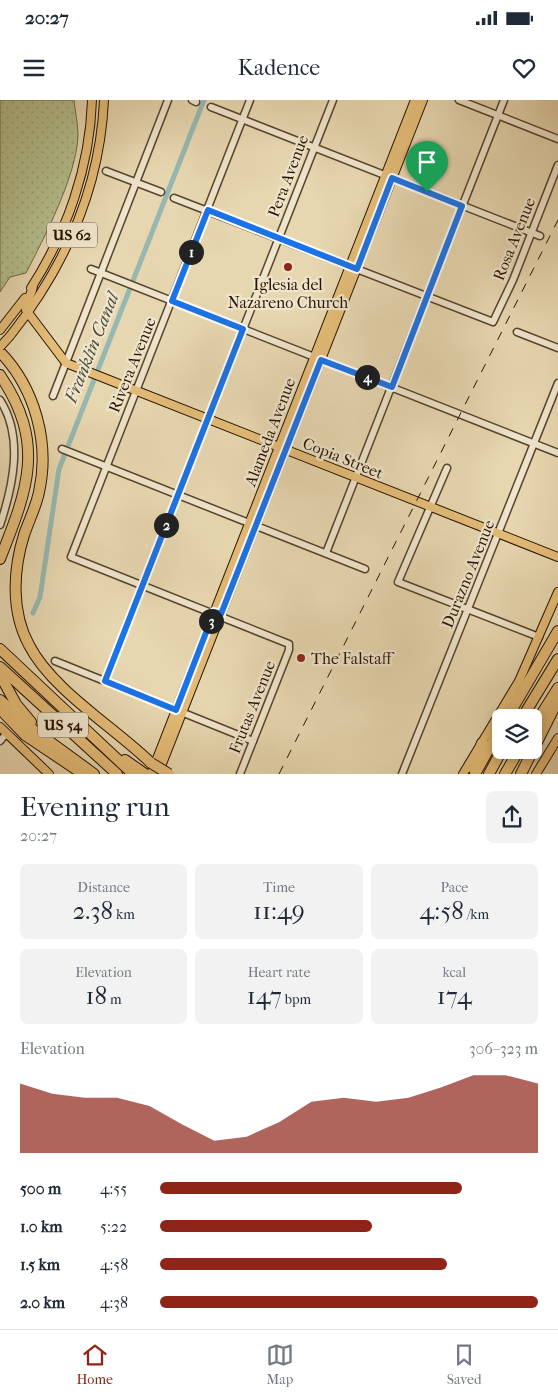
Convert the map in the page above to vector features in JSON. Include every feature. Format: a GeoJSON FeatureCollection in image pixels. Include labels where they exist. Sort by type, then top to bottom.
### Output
{"type":"FeatureCollection","features":[{"type":"Feature","properties":{"kind":"highway"},"geometry":{"type":"LineString","coordinates":[[0,342],[20,366],[40,406],[47,438],[42,458],[39,493],[20,548],[15,578],[17,604],[23,632],[28,644],[45,670],[151,762],[169,774]]}},
{"type":"Feature","properties":{"kind":"highway"},"geometry":{"type":"LineString","coordinates":[[0,352],[14,369],[28,394],[38,420],[42,458]]}},
{"type":"Feature","properties":{"kind":"highway"},"geometry":{"type":"LineString","coordinates":[[0,375],[12,392],[21,413],[26,434],[28,462],[22,500],[0,559]]}},
{"type":"Feature","properties":{"kind":"highway"},"geometry":{"type":"LineString","coordinates":[[512,709],[556,634]]}},
{"type":"Feature","properties":{"kind":"highway","name":"US 54"},"geometry":{"type":"LineString","coordinates":[[0,649],[61,709],[136,772]]}},
{"type":"Feature","properties":{"kind":"highway"},"geometry":{"type":"LineString","coordinates":[[527,709],[558,659]]}},
{"type":"Feature","properties":{"kind":"highway"},"geometry":{"type":"LineString","coordinates":[[0,668],[16,704],[42,734]]}},
{"type":"Feature","properties":{"kind":"highway","name":"US 54"},"geometry":{"type":"LineString","coordinates":[[5,676],[117,774]]}},
{"type":"Feature","properties":{"kind":"highway"},"geometry":{"type":"LineString","coordinates":[[542,713],[558,688]]}},
{"type":"Feature","properties":{"kind":"highway"},"geometry":{"type":"LineString","coordinates":[[0,700],[27,725],[42,734],[94,774]]}},
{"type":"Feature","properties":{"kind":"highway"},"geometry":{"type":"LineString","coordinates":[[542,731],[558,700]]}},
{"type":"Feature","properties":{"kind":"highway"},"geometry":{"type":"LineString","coordinates":[[0,709],[25,735],[83,774]]}},
{"type":"Feature","properties":{"kind":"highway"},"geometry":{"type":"LineString","coordinates":[[473,774],[492,742]]}},
{"type":"Feature","properties":{"kind":"highway"},"geometry":{"type":"LineString","coordinates":[[473,774],[482,743]]}},
{"type":"Feature","properties":{"kind":"highway"},"geometry":{"type":"LineString","coordinates":[[489,774],[497,759]]}},
{"type":"Feature","properties":{"kind":"highway"},"geometry":{"type":"LineString","coordinates":[[505,774],[513,759]]}},
{"type":"Feature","properties":{"kind":"highway"},"geometry":{"type":"LineString","coordinates":[[521,774],[528,759]]}},
{"type":"Feature","properties":{"kind":"highway"},"geometry":{"type":"LineString","coordinates":[[151,762],[160,774]]}},
{"type":"Feature","properties":{"kind":"main road","name":"US 62"},"geometry":{"type":"LineString","coordinates":[[1,330],[33,286],[61,234],[75,196],[87,149],[92,100]]}},
{"type":"Feature","properties":{"kind":"main road","name":"US 62"},"geometry":{"type":"LineString","coordinates":[[0,347],[28,313],[62,256],[84,204],[97,158],[104,100]]}},
{"type":"Feature","properties":{"kind":"main road","name":"Alameda Avenue"},"geometry":{"type":"LineString","coordinates":[[151,774],[179,711],[318,358],[388,177],[415,100]]}},
{"type":"Feature","properties":{"kind":"main road","name":"Alameda Avenue"},"geometry":{"type":"LineString","coordinates":[[388,177],[423,100]]}},
{"type":"Feature","properties":{"kind":"main road"},"geometry":{"type":"LineString","coordinates":[[33,286],[32,294],[25,305],[28,313],[66,363]]}},
{"type":"Feature","properties":{"kind":"main road","name":"Copia Street"},"geometry":{"type":"LineString","coordinates":[[66,363],[558,557]]}},
{"type":"Feature","properties":{"kind":"main road"},"geometry":{"type":"LineString","coordinates":[[463,774],[518,681],[558,592]]}},
{"type":"Feature","properties":{"kind":"main road","name":"Alameda Avenue"},"geometry":{"type":"LineString","coordinates":[[160,774],[179,711]]}},
{"type":"Feature","properties":{"kind":"main road"},"geometry":{"type":"LineString","coordinates":[[0,727],[49,774]]}},
{"type":"Feature","properties":{"kind":"main road"},"geometry":{"type":"LineString","coordinates":[[536,774],[558,738]]}},
{"type":"Feature","properties":{"kind":"street"},"geometry":{"type":"LineString","coordinates":[[53,396],[168,100]]}},
{"type":"Feature","properties":{"kind":"street","name":"Rivera Avenue"},"geometry":{"type":"LineString","coordinates":[[143,585],[71,557],[250,100]]}},
{"type":"Feature","properties":{"kind":"street","name":"Pera Avenue"},"geometry":{"type":"LineString","coordinates":[[105,681],[333,100]]}},
{"type":"Feature","properties":{"kind":"street"},"geometry":{"type":"LineString","coordinates":[[459,100],[558,139]]}},
{"type":"Feature","properties":{"kind":"street"},"geometry":{"type":"LineString","coordinates":[[326,553],[504,100]]}},
{"type":"Feature","properties":{"kind":"street"},"geometry":{"type":"LineString","coordinates":[[211,107],[540,236]]}},
{"type":"Feature","properties":{"kind":"street","name":"Rosa Avenue"},"geometry":{"type":"LineString","coordinates":[[427,297],[493,322],[513,280],[558,165]]}},
{"type":"Feature","properties":{"kind":"street"},"geometry":{"type":"LineString","coordinates":[[106,171],[161,192]]}},
{"type":"Feature","properties":{"kind":"street"},"geometry":{"type":"LineString","coordinates":[[174,198],[427,297]]}},
{"type":"Feature","properties":{"kind":"street"},"geometry":{"type":"LineString","coordinates":[[91,269],[558,453]]}},
{"type":"Feature","properties":{"kind":"street"},"geometry":{"type":"LineString","coordinates":[[517,332],[558,348]]}},
{"type":"Feature","properties":{"kind":"street","name":"Durazno Avenue"},"geometry":{"type":"LineString","coordinates":[[402,774],[558,383]]}},
{"type":"Feature","properties":{"kind":"street"},"geometry":{"type":"LineString","coordinates":[[0,400],[8,414],[14,443],[9,494],[0,525]]}},
{"type":"Feature","properties":{"kind":"street"},"geometry":{"type":"LineString","coordinates":[[62,449],[253,523],[365,569]]}},
{"type":"Feature","properties":{"kind":"street"},"geometry":{"type":"LineString","coordinates":[[447,468],[398,582],[539,637]]}},
{"type":"Feature","properties":{"kind":"street"},"geometry":{"type":"LineString","coordinates":[[143,585],[218,613]]}},
{"type":"Feature","properties":{"kind":"street","name":"Frutas Avenue"},"geometry":{"type":"LineString","coordinates":[[218,613],[286,641],[290,646],[240,774]]}},
{"type":"Feature","properties":{"kind":"street"},"geometry":{"type":"LineString","coordinates":[[55,661],[253,740]]}},
{"type":"Feature","properties":{"kind":"street"},"geometry":{"type":"LineString","coordinates":[[0,741],[6,734]]}},
{"type":"Feature","properties":{"kind":"green space"},"geometry":{"type":"Polygon","coordinates":[[[0,100],[74,100],[78,135],[72,169],[66,187],[42,242],[26,273],[10,277],[0,292],[0,100]]]}},
{"type":"Feature","properties":{"kind":"waterway","name":"Franklin Canal"},"geometry":{"type":"LineString","coordinates":[[33,613],[40,597],[59,469],[204,100]]}},
{"type":"Feature","properties":{"kind":"railway"},"geometry":{"type":"LineString","coordinates":[[279,774],[558,220]]}},
{"type":"Feature","properties":{"kind":"place","name":"Iglesia del Nazareno Church"},"geometry":{"type":"Point","coordinates":[288,267]}},
{"type":"Feature","properties":{"kind":"place","name":"The Falstaff"},"geometry":{"type":"Point","coordinates":[301,658]}},
{"type":"Feature","properties":{"kind":"route"},"geometry":{"type":"LineString","coordinates":[[392,178],[427,192],[462,206],[392,387],[321,360],[221,614],[214,612],[176,710],[105,681],[243,329],[172,301],[208,210],[357,269],[392,178]]}}]}
